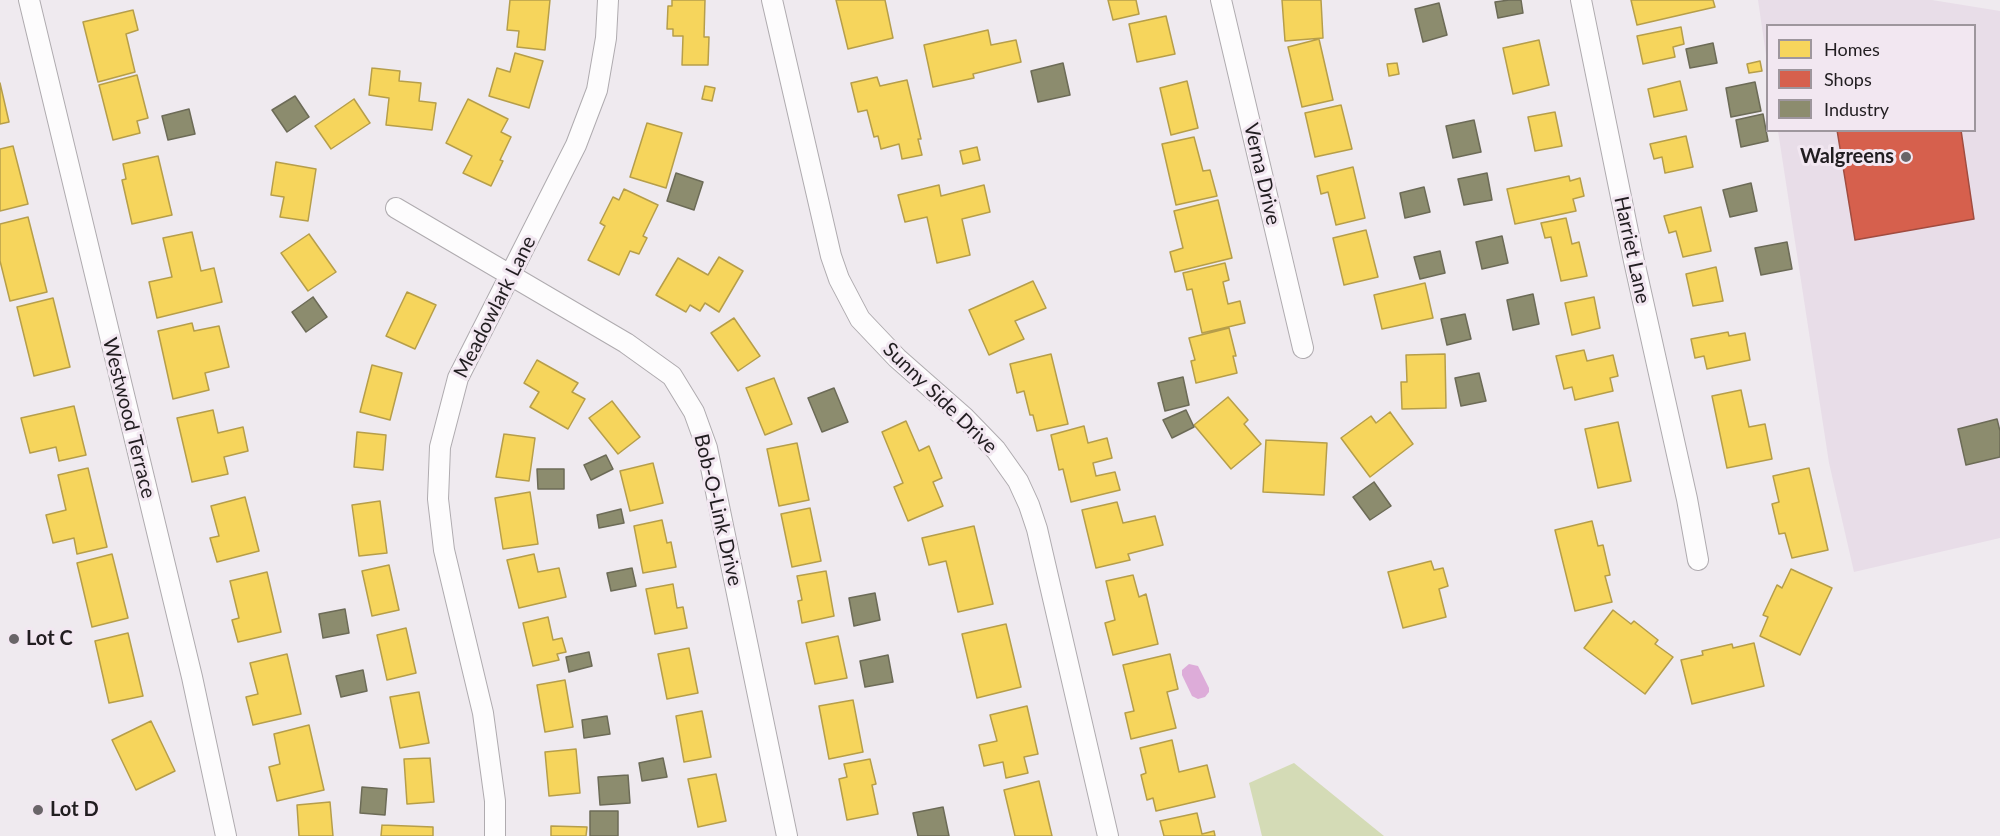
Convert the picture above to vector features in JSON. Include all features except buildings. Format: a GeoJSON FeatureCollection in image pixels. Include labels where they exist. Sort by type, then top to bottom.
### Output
{"type":"FeatureCollection","features":[{"type":"Feature","properties":{"kind":"street","name":"Westwood Terrace"},"geometry":{"type":"LineString","coordinates":[[29,0],[192,677],[226,836]]}},
{"type":"Feature","properties":{"kind":"street","name":"Meadowlark Lane"},"geometry":{"type":"LineString","coordinates":[[495,836],[495,801],[483,713],[444,550],[438,499],[440,447],[458,378],[576,145],[597,90],[606,38],[609,0]]}},
{"type":"Feature","properties":{"kind":"street","name":"Sunny Side Drive"},"geometry":{"type":"LineString","coordinates":[[772,0],[831,256],[839,279],[861,319],[897,358],[964,417],[996,450],[1018,482],[1029,505],[1037,529],[1108,836]]}},
{"type":"Feature","properties":{"kind":"street","name":"Verna Drive"},"geometry":{"type":"LineString","coordinates":[[1221,0],[1303,348]]}},
{"type":"Feature","properties":{"kind":"street","name":"Harriet Lane"},"geometry":{"type":"LineString","coordinates":[[1581,0],[1698,560]]}},
{"type":"Feature","properties":{"kind":"street","name":"Bob-O-Link Drive"},"geometry":{"type":"LineString","coordinates":[[396,208],[626,343],[672,376],[694,412],[707,448],[787,836]]}},
{"type":"Feature","properties":{"kind":"shaded area"},"geometry":{"type":"Polygon","coordinates":[[[1758,0],[1932,0],[2000,11],[2000,538],[1854,572],[1829,463],[1778,132],[1976,132],[1976,24],[1766,24],[1766,55],[1758,0]]]}},
{"type":"Feature","properties":{"kind":"shaded area"},"geometry":{"type":"Polygon","coordinates":[[[1189,664],[1198,666],[1209,688],[1205,697],[1198,699],[1192,696],[1182,675],[1182,670],[1189,664]]]}},
{"type":"Feature","properties":{"kind":"green space"},"geometry":{"type":"Polygon","coordinates":[[[1294,763],[1384,836],[1262,836],[1249,783],[1294,763]]]}},
{"type":"Feature","properties":{"kind":"place","name":"Walgreens"},"geometry":{"type":"Point","coordinates":[1906,157]}},
{"type":"Feature","properties":{"kind":"place","name":"Lot C"},"geometry":{"type":"Point","coordinates":[14,639]}},
{"type":"Feature","properties":{"kind":"place","name":"Lot D"},"geometry":{"type":"Point","coordinates":[38,810]}}]}
